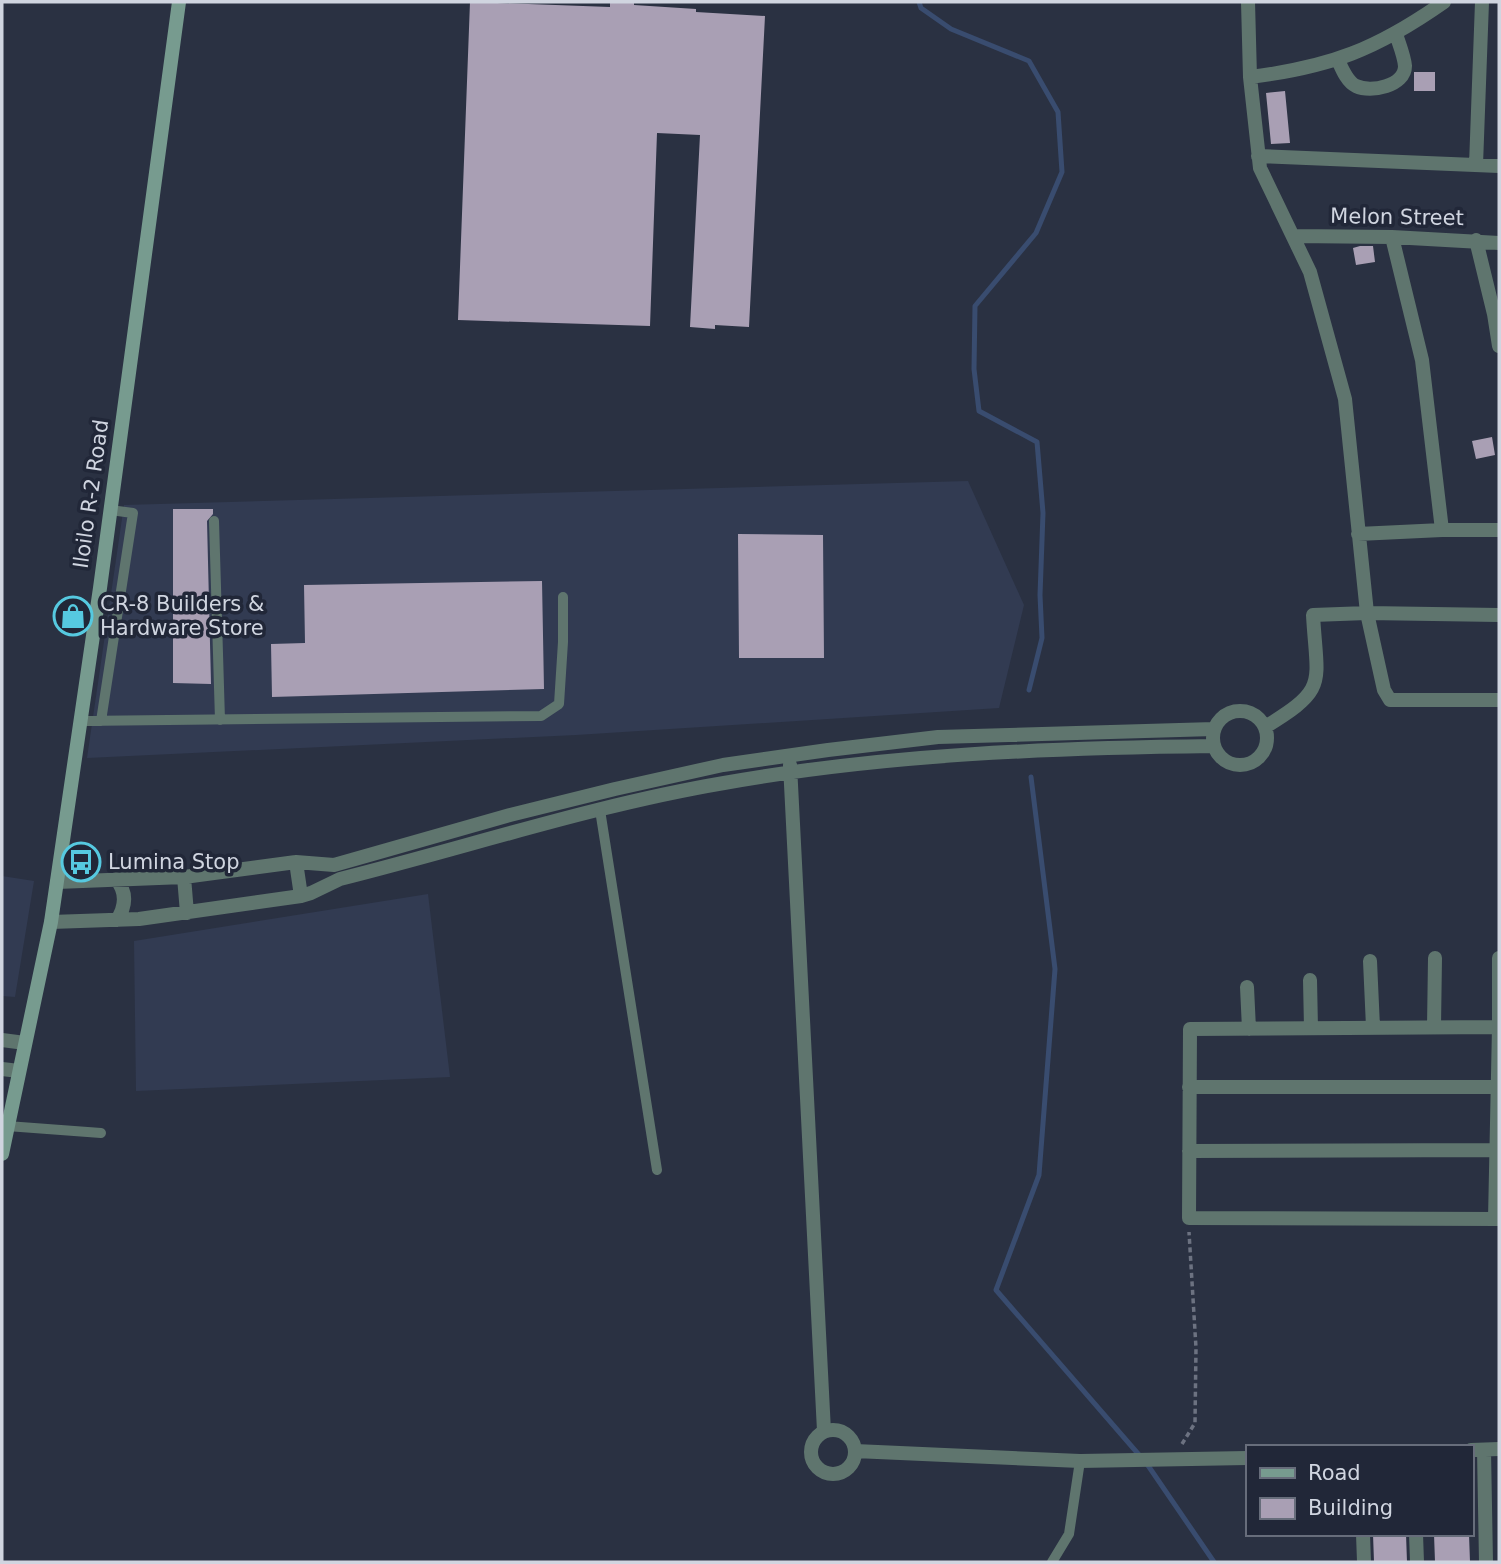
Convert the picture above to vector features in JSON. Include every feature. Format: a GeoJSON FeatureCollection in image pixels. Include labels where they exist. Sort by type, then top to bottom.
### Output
{"type":"FeatureCollection","features":[{"type":"Feature","properties":{"kind":"main road","name":"Iloilo R-2 Road"},"geometry":{"type":"LineString","coordinates":[[2,1154],[51,922],[179,2]]}},
{"type":"Feature","properties":{"kind":"street"},"geometry":{"type":"LineString","coordinates":[[1248,2],[1250,77],[1260,168],[1310,272],[1345,399],[1367,613],[1384,690],[1390,700],[1499,700]]}},
{"type":"Feature","properties":{"kind":"street"},"geometry":{"type":"LineString","coordinates":[[1250,77],[1289,72],[1338,60],[1364,50],[1396,34],[1444,2]]}},
{"type":"Feature","properties":{"kind":"street"},"geometry":{"type":"LineString","coordinates":[[1476,165],[1482,2]]}},
{"type":"Feature","properties":{"kind":"street"},"geometry":{"type":"LineString","coordinates":[[1338,60],[1355,86],[1367,88],[1390,85],[1400,80],[1405,68],[1396,34]]}},
{"type":"Feature","properties":{"kind":"street"},"geometry":{"type":"LineString","coordinates":[[1258,156],[1499,166]]}},
{"type":"Feature","properties":{"kind":"street","name":"Melon Street"},"geometry":{"type":"LineString","coordinates":[[1294,236],[1392,237],[1499,243]]}},
{"type":"Feature","properties":{"kind":"street"},"geometry":{"type":"LineString","coordinates":[[1392,237],[1423,360],[1442,530]]}},
{"type":"Feature","properties":{"kind":"street"},"geometry":{"type":"LineString","coordinates":[[1476,240],[1498,328],[1499,346]]}},
{"type":"Feature","properties":{"kind":"street"},"geometry":{"type":"LineString","coordinates":[[1358,534],[1499,530]]}},
{"type":"Feature","properties":{"kind":"street"},"geometry":{"type":"LineString","coordinates":[[1265,727],[1307,699],[1317,682],[1313,615],[1499,615]]}},
{"type":"Feature","properties":{"kind":"street"},"geometry":{"type":"LineString","coordinates":[[1234,711],[1252,713],[1265,727],[1266,744],[1257,759],[1249,763],[1241,765],[1224,760],[1214,746],[1214,729],[1218,721],[1234,711]]}},
{"type":"Feature","properties":{"kind":"street"},"geometry":{"type":"LineString","coordinates":[[57,882],[184,877],[296,862],[334,865],[615,789],[723,765],[828,750],[938,737],[1214,729]]}},
{"type":"Feature","properties":{"kind":"street"},"geometry":{"type":"LineString","coordinates":[[1109,732],[1109,747]]}},
{"type":"Feature","properties":{"kind":"street"},"geometry":{"type":"LineString","coordinates":[[1025,735],[1026,751]]}},
{"type":"Feature","properties":{"kind":"street"},"geometry":{"type":"LineString","coordinates":[[938,737],[939,755]]}},
{"type":"Feature","properties":{"kind":"street"},"geometry":{"type":"LineString","coordinates":[[51,922],[117,920],[187,913],[301,896],[340,878],[600,810],[724,783],[939,755],[1109,747],[1214,746]]}},
{"type":"Feature","properties":{"kind":"street"},"geometry":{"type":"LineString","coordinates":[[828,750],[829,768]]}},
{"type":"Feature","properties":{"kind":"street"},"geometry":{"type":"LineString","coordinates":[[789,756],[824,1432]]}},
{"type":"Feature","properties":{"kind":"street"},"geometry":{"type":"LineString","coordinates":[[723,765],[724,783]]}},
{"type":"Feature","properties":{"kind":"street"},"geometry":{"type":"LineString","coordinates":[[615,789],[617,806]]}},
{"type":"Feature","properties":{"kind":"street"},"geometry":{"type":"LineString","coordinates":[[510,816],[514,833]]}},
{"type":"Feature","properties":{"kind":"street"},"geometry":{"type":"LineString","coordinates":[[403,846],[407,862]]}},
{"type":"Feature","properties":{"kind":"street"},"geometry":{"type":"LineString","coordinates":[[296,862],[301,896]]}},
{"type":"Feature","properties":{"kind":"street"},"geometry":{"type":"LineString","coordinates":[[184,877],[187,913]]}},
{"type":"Feature","properties":{"kind":"street"},"geometry":{"type":"LineString","coordinates":[[116,879],[122,885],[125,898],[117,920]]}},
{"type":"Feature","properties":{"kind":"street"},"geometry":{"type":"LineString","coordinates":[[1434,1027],[1435,958]]}},
{"type":"Feature","properties":{"kind":"street"},"geometry":{"type":"LineString","coordinates":[[1499,958],[1499,1027],[1497,1219],[1189,1218],[1190,1029],[1499,1027]]}},
{"type":"Feature","properties":{"kind":"street"},"geometry":{"type":"LineString","coordinates":[[1370,961],[1373,1027]]}},
{"type":"Feature","properties":{"kind":"street"},"geometry":{"type":"LineString","coordinates":[[1310,980],[1311,1028]]}},
{"type":"Feature","properties":{"kind":"street"},"geometry":{"type":"LineString","coordinates":[[1247,987],[1249,1029]]}},
{"type":"Feature","properties":{"kind":"street"},"geometry":{"type":"LineString","coordinates":[[2,1040],[25,1043]]}},
{"type":"Feature","properties":{"kind":"street"},"geometry":{"type":"LineString","coordinates":[[2,1069],[19,1071]]}},
{"type":"Feature","properties":{"kind":"street"},"geometry":{"type":"LineString","coordinates":[[1189,1087],[1498,1087]]}},
{"type":"Feature","properties":{"kind":"street"},"geometry":{"type":"LineString","coordinates":[[1189,1151],[1498,1150]]}},
{"type":"Feature","properties":{"kind":"street"},"geometry":{"type":"LineString","coordinates":[[833,1430],[847,1434],[855,1451],[849,1468],[843,1472],[827,1473],[818,1468],[811,1451],[814,1442],[824,1432],[833,1430]]}},
{"type":"Feature","properties":{"kind":"street"},"geometry":{"type":"LineString","coordinates":[[1485,1449],[1486,1562]]}},
{"type":"Feature","properties":{"kind":"street"},"geometry":{"type":"LineString","coordinates":[[855,1451],[1080,1461],[1246,1458]]}},
{"type":"Feature","properties":{"kind":"street"},"geometry":{"type":"LineString","coordinates":[[1363,1536],[1364,1562]]}},
{"type":"Feature","properties":{"kind":"street"},"geometry":{"type":"LineString","coordinates":[[1416,1536],[1417,1562]]}},
{"type":"Feature","properties":{"kind":"lane"},"geometry":{"type":"LineString","coordinates":[[101,721],[133,513],[110,510]]}},
{"type":"Feature","properties":{"kind":"lane"},"geometry":{"type":"LineString","coordinates":[[214,521],[220,720]]}},
{"type":"Feature","properties":{"kind":"lane"},"geometry":{"type":"LineString","coordinates":[[80,722],[541,716],[559,704],[563,597]]}},
{"type":"Feature","properties":{"kind":"lane"},"geometry":{"type":"LineString","coordinates":[[600,810],[657,1170]]}},
{"type":"Feature","properties":{"kind":"lane"},"geometry":{"type":"LineString","coordinates":[[8,1126],[102,1133]]}},
{"type":"Feature","properties":{"kind":"lane"},"geometry":{"type":"LineString","coordinates":[[1052,1562],[1069,1534],[1080,1461]]}},
{"type":"Feature","properties":{"kind":"path"},"geometry":{"type":"LineString","coordinates":[[1174,1460],[1195,1423],[1196,1348],[1189,1218]]}},
{"type":"Feature","properties":{"kind":"shaded area"},"geometry":{"type":"Polygon","coordinates":[[[968,481],[1024,605],[999,708],[576,735],[87,758],[124,505],[968,481]]]}},
{"type":"Feature","properties":{"kind":"shaded area"},"geometry":{"type":"Polygon","coordinates":[[[2,876],[34,881],[15,997],[2,996],[2,876]]]}},
{"type":"Feature","properties":{"kind":"shaded area"},"geometry":{"type":"Polygon","coordinates":[[[428,894],[450,1077],[136,1091],[134,941],[428,894]]]}},
{"type":"Feature","properties":{"kind":"building"},"geometry":{"type":"Polygon","coordinates":[[[470,2],[610,7],[610,2],[634,3],[696,9],[696,12],[765,16],[749,327],[690,327],[700,135],[657,133],[650,326],[458,320],[470,2]]]}},
{"type":"Feature","properties":{"kind":"building"},"geometry":{"type":"Polygon","coordinates":[[[1414,72],[1435,72],[1435,91],[1414,91],[1414,72]]]}},
{"type":"Feature","properties":{"kind":"building"},"geometry":{"type":"Polygon","coordinates":[[[1285,91],[1290,143],[1271,144],[1266,93],[1285,91]]]}},
{"type":"Feature","properties":{"kind":"building"},"geometry":{"type":"Polygon","coordinates":[[[1373,246],[1375,262],[1356,265],[1353,248],[1373,246]]]}},
{"type":"Feature","properties":{"kind":"building"},"geometry":{"type":"Polygon","coordinates":[[[1492,437],[1495,455],[1476,459],[1472,441],[1492,437]]]}},
{"type":"Feature","properties":{"kind":"building"},"geometry":{"type":"Polygon","coordinates":[[[173,509],[213,509],[213,514],[207,521],[211,684],[173,683],[173,509]]]}},
{"type":"Feature","properties":{"kind":"building"},"geometry":{"type":"Polygon","coordinates":[[[738,534],[823,535],[824,658],[739,658],[738,534]]]}},
{"type":"Feature","properties":{"kind":"building"},"geometry":{"type":"Polygon","coordinates":[[[542,581],[544,689],[272,697],[271,644],[305,643],[304,585],[542,581]]]}},
{"type":"Feature","properties":{"kind":"building"},"geometry":{"type":"Polygon","coordinates":[[[1373,1536],[1406,1536],[1407,1562],[1374,1562],[1373,1536]]]}},
{"type":"Feature","properties":{"kind":"building"},"geometry":{"type":"Polygon","coordinates":[[[1434,1536],[1469,1536],[1470,1562],[1435,1562],[1434,1536]]]}},
{"type":"Feature","properties":{"kind":"waterway"},"geometry":{"type":"LineString","coordinates":[[919,2],[921,8],[951,29],[1029,61],[1058,112],[1062,172],[1036,233],[975,306],[974,369],[979,411],[1037,442],[1043,513],[1040,595],[1042,638],[1029,690]]}},
{"type":"Feature","properties":{"kind":"waterway"},"geometry":{"type":"LineString","coordinates":[[1031,777],[1055,969],[1039,1175],[996,1290],[1140,1456]]}},
{"type":"Feature","properties":{"kind":"waterway"},"geometry":{"type":"LineString","coordinates":[[1147,1464],[1214,1562]]}},
{"type":"Feature","properties":{"kind":"place","name":"CR-8 Builders & Hardware Store"},"geometry":{"type":"Point","coordinates":[73,616]}},
{"type":"Feature","properties":{"kind":"place","name":"Lumina Stop"},"geometry":{"type":"Point","coordinates":[81,862]}}]}
